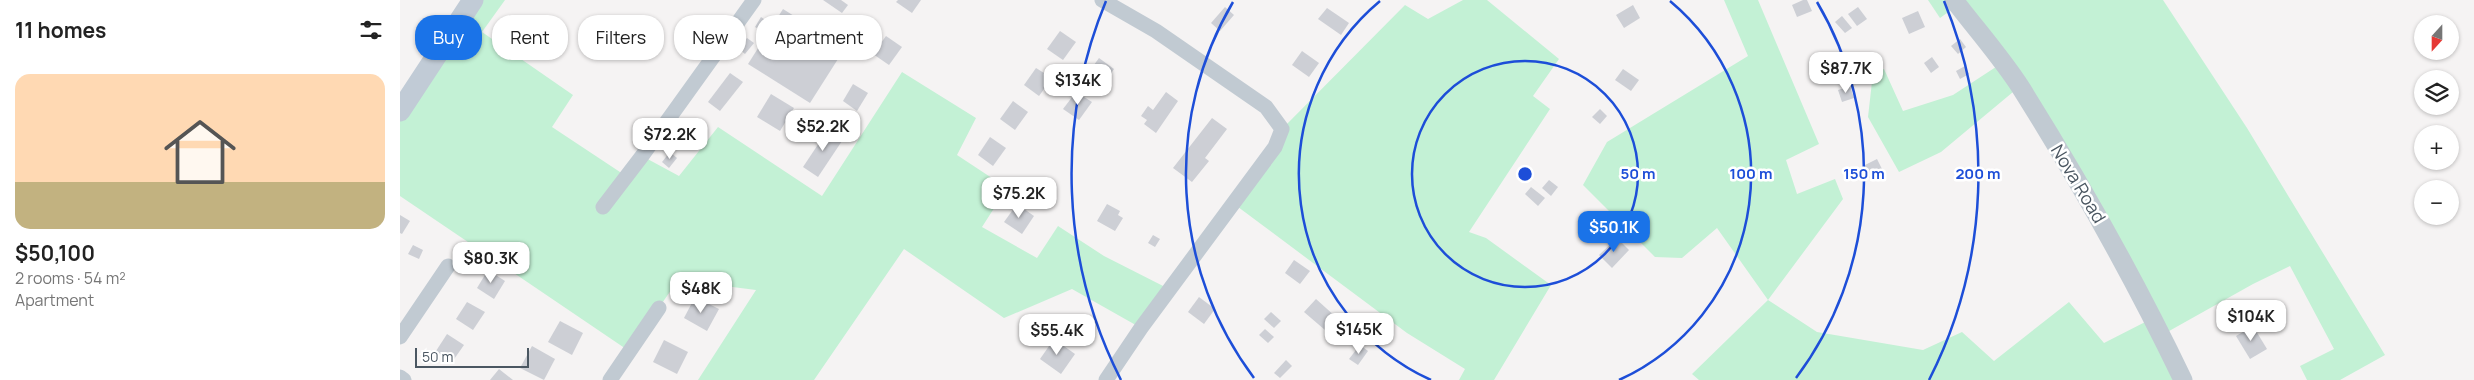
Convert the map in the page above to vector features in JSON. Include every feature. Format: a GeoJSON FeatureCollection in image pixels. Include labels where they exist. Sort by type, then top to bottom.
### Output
{"type":"FeatureCollection","features":[{"type":"Feature","properties":{"kind":"main road"},"geometry":{"type":"LineString","coordinates":[[400,111],[474,0]]}},
{"type":"Feature","properties":{"kind":"street"},"geometry":{"type":"LineString","coordinates":[[603,207],[754,0]]}},
{"type":"Feature","properties":{"kind":"street"},"geometry":{"type":"LineString","coordinates":[[1102,0],[1156,31],[1266,107],[1282,129],[1275,147],[1141,328],[1106,380]]}},
{"type":"Feature","properties":{"kind":"street","name":"Nova Road"},"geometry":{"type":"LineString","coordinates":[[1954,0],[2025,95],[2096,214],[2154,318],[2183,380]]}},
{"type":"Feature","properties":{"kind":"street"},"geometry":{"type":"LineString","coordinates":[[400,336],[448,266]]}},
{"type":"Feature","properties":{"kind":"street"},"geometry":{"type":"LineString","coordinates":[[610,380],[659,308]]}},
{"type":"Feature","properties":{"kind":"street"},"geometry":{"type":"LineString","coordinates":[[400,378],[404,380]]}},
{"type":"Feature","properties":{"kind":"green space"},"geometry":{"type":"Polygon","coordinates":[[[473,0],[505,0],[494,15],[492,15],[492,18],[482,32],[482,15],[463,15],[473,0]]]}},
{"type":"Feature","properties":{"kind":"green space"},"geometry":{"type":"Polygon","coordinates":[[[1463,0],[1487,0],[1559,59],[1533,96],[1550,109],[1469,232],[1486,238],[1551,285],[1494,380],[1459,380],[1465,369],[1407,333],[1234,204],[1282,129],[1405,5],[1428,19],[1463,0]]]}},
{"type":"Feature","properties":{"kind":"green space"},"geometry":{"type":"Polygon","coordinates":[[[1724,0],[1758,0],[1819,144],[1786,160],[1797,194],[1835,179],[1843,199],[1768,300],[1717,228],[1682,258],[1655,257],[1583,185],[1607,142],[1748,56],[1724,0]]]}},
{"type":"Feature","properties":{"kind":"green space"},"geometry":{"type":"Polygon","coordinates":[[[1928,0],[2163,0],[2247,128],[2385,355],[2340,380],[2307,380],[2300,366],[2334,349],[2290,266],[2253,284],[2162,335],[2173,380],[1699,380],[1692,374],[1768,300],[1817,332],[1923,350],[1962,332],[1994,361],[2069,302],[2104,343],[2153,318],[2019,87],[1941,152],[1899,172],[1868,117],[1873,73],[1884,69],[1903,111],[1953,95],[2002,63],[1958,5],[1940,18],[1928,0]]]}},
{"type":"Feature","properties":{"kind":"green space"},"geometry":{"type":"Polygon","coordinates":[[[482,32],[492,39],[492,60],[522,60],[573,95],[552,127],[626,176],[642,156],[679,176],[718,127],[822,196],[902,72],[976,118],[957,155],[1007,188],[982,227],[1037,258],[1058,226],[1104,256],[1171,290],[1141,328],[1072,289],[1004,318],[904,249],[814,380],[698,380],[756,290],[678,280],[629,351],[400,196],[400,111],[434,60],[482,60],[482,32]]]}},
{"type":"Feature","properties":{"kind":"building"},"geometry":{"type":"Polygon","coordinates":[[[823,0],[841,0],[848,5],[842,13],[823,0]]]}},
{"type":"Feature","properties":{"kind":"building"},"geometry":{"type":"Polygon","coordinates":[[[898,0],[921,0],[912,13],[896,2],[898,0]]]}},
{"type":"Feature","properties":{"kind":"building"},"geometry":{"type":"Polygon","coordinates":[[[1807,0],[1812,11],[1797,17],[1792,5],[1807,0]]]}},
{"type":"Feature","properties":{"kind":"building"},"geometry":{"type":"Polygon","coordinates":[[[1633,5],[1640,18],[1624,28],[1616,15],[1633,5]]]}},
{"type":"Feature","properties":{"kind":"building"},"geometry":{"type":"Polygon","coordinates":[[[1225,7],[1234,15],[1220,31],[1211,23],[1225,7]]]}},
{"type":"Feature","properties":{"kind":"building"},"geometry":{"type":"Polygon","coordinates":[[[1858,7],[1867,19],[1857,26],[1848,14],[1858,7]]]}},
{"type":"Feature","properties":{"kind":"building"},"geometry":{"type":"Polygon","coordinates":[[[1327,8],[1349,23],[1341,35],[1318,19],[1327,8]]]}},
{"type":"Feature","properties":{"kind":"building"},"geometry":{"type":"Polygon","coordinates":[[[783,9],[793,15],[779,15],[783,9]]]}},
{"type":"Feature","properties":{"kind":"building"},"geometry":{"type":"Polygon","coordinates":[[[1918,11],[1925,27],[1909,34],[1902,18],[1918,11]]]}},
{"type":"Feature","properties":{"kind":"building"},"geometry":{"type":"Polygon","coordinates":[[[1842,16],[1852,28],[1845,33],[1835,22],[1842,16]]]}},
{"type":"Feature","properties":{"kind":"building"},"geometry":{"type":"Polygon","coordinates":[[[1060,31],[1076,42],[1063,60],[1047,49],[1060,31]]]}},
{"type":"Feature","properties":{"kind":"building"},"geometry":{"type":"Polygon","coordinates":[[[886,36],[902,47],[889,65],[882,60],[882,42],[886,36]]]}},
{"type":"Feature","properties":{"kind":"building"},"geometry":{"type":"Polygon","coordinates":[[[747,38],[754,43],[746,53],[747,38]]]}},
{"type":"Feature","properties":{"kind":"building"},"geometry":{"type":"Polygon","coordinates":[[[1960,39],[1966,47],[1958,54],[1951,46],[1960,39]]]}},
{"type":"Feature","properties":{"kind":"building"},"geometry":{"type":"Polygon","coordinates":[[[756,51],[756,60],[837,60],[810,103],[748,64],[756,51]]]}},
{"type":"Feature","properties":{"kind":"building"},"geometry":{"type":"Polygon","coordinates":[[[1302,51],[1319,63],[1309,77],[1292,65],[1302,51]]]}},
{"type":"Feature","properties":{"kind":"building"},"geometry":{"type":"Polygon","coordinates":[[[1932,57],[1939,67],[1931,73],[1924,63],[1932,57]]]}},
{"type":"Feature","properties":{"kind":"building"},"geometry":{"type":"Polygon","coordinates":[[[1099,58],[1114,69],[1102,87],[1086,76],[1099,58]]]}},
{"type":"Feature","properties":{"kind":"building"},"geometry":{"type":"Polygon","coordinates":[[[1965,66],[1969,74],[1960,79],[1956,71],[1965,66]]]}},
{"type":"Feature","properties":{"kind":"building"},"geometry":{"type":"Polygon","coordinates":[[[1036,68],[1052,78],[1039,96],[1024,85],[1036,68]]]}},
{"type":"Feature","properties":{"kind":"building"},"geometry":{"type":"Polygon","coordinates":[[[1623,69],[1639,80],[1631,91],[1615,80],[1623,69]]]}},
{"type":"Feature","properties":{"kind":"building"},"geometry":{"type":"Polygon","coordinates":[[[730,73],[743,82],[720,111],[708,102],[730,73]]]}},
{"type":"Feature","properties":{"kind":"building"},"geometry":{"type":"Polygon","coordinates":[[[853,84],[868,93],[857,111],[843,101],[853,84]]]}},
{"type":"Feature","properties":{"kind":"building"},"geometry":{"type":"Polygon","coordinates":[[[1850,86],[1854,98],[1842,102],[1838,90],[1850,86]]]}},
{"type":"Feature","properties":{"kind":"building"},"geometry":{"type":"Polygon","coordinates":[[[1076,92],[1092,102],[1079,120],[1063,109],[1076,92]]]}},
{"type":"Feature","properties":{"kind":"building"},"geometry":{"type":"Polygon","coordinates":[[[1166,92],[1178,101],[1156,133],[1144,124],[1147,120],[1141,116],[1148,106],[1153,110],[1166,92]]]}},
{"type":"Feature","properties":{"kind":"building"},"geometry":{"type":"Polygon","coordinates":[[[771,94],[794,108],[780,131],[757,117],[771,94]]]}},
{"type":"Feature","properties":{"kind":"building"},"geometry":{"type":"Polygon","coordinates":[[[1013,101],[1028,112],[1015,130],[1000,119],[1013,101]]]}},
{"type":"Feature","properties":{"kind":"building"},"geometry":{"type":"Polygon","coordinates":[[[1600,109],[1607,116],[1600,124],[1592,117],[1600,109]]]}},
{"type":"Feature","properties":{"kind":"building"},"geometry":{"type":"Polygon","coordinates":[[[1212,118],[1227,129],[1205,158],[1209,161],[1192,182],[1173,168],[1212,118]]]}},
{"type":"Feature","properties":{"kind":"building"},"geometry":{"type":"Polygon","coordinates":[[[829,128],[844,138],[818,177],[803,167],[829,128]]]}},
{"type":"Feature","properties":{"kind":"building"},"geometry":{"type":"Polygon","coordinates":[[[990,137],[1006,148],[993,166],[978,155],[990,137]]]}},
{"type":"Feature","properties":{"kind":"building"},"geometry":{"type":"Polygon","coordinates":[[[670,152],[677,158],[669,168],[662,162],[670,152]]]}},
{"type":"Feature","properties":{"kind":"building"},"geometry":{"type":"Polygon","coordinates":[[[1877,159],[1883,171],[1869,178],[1863,166],[1877,159]]]}},
{"type":"Feature","properties":{"kind":"building"},"geometry":{"type":"Polygon","coordinates":[[[1549,180],[1558,187],[1551,196],[1542,188],[1549,180]]]}},
{"type":"Feature","properties":{"kind":"building"},"geometry":{"type":"Polygon","coordinates":[[[1531,187],[1545,198],[1538,206],[1525,194],[1531,187]]]}},
{"type":"Feature","properties":{"kind":"building"},"geometry":{"type":"Polygon","coordinates":[[[1017,204],[1034,216],[1022,234],[1004,222],[1017,204]]]}},
{"type":"Feature","properties":{"kind":"building"},"geometry":{"type":"Polygon","coordinates":[[[1107,204],[1120,211],[1118,215],[1123,218],[1115,231],[1097,221],[1107,204]]]}},
{"type":"Feature","properties":{"kind":"building"},"geometry":{"type":"Polygon","coordinates":[[[400,215],[410,221],[402,234],[400,233],[400,215]]]}},
{"type":"Feature","properties":{"kind":"building"},"geometry":{"type":"Polygon","coordinates":[[[1153,235],[1160,239],[1155,247],[1148,243],[1153,235]]]}},
{"type":"Feature","properties":{"kind":"building"},"geometry":{"type":"Polygon","coordinates":[[[1617,238],[1629,250],[1612,268],[1599,255],[1617,238]]]}},
{"type":"Feature","properties":{"kind":"building"},"geometry":{"type":"Polygon","coordinates":[[[413,245],[423,250],[419,259],[408,254],[413,245]]]}},
{"type":"Feature","properties":{"kind":"building"},"geometry":{"type":"Polygon","coordinates":[[[1294,260],[1310,271],[1300,284],[1285,273],[1294,260]]]}},
{"type":"Feature","properties":{"kind":"building"},"geometry":{"type":"Polygon","coordinates":[[[488,270],[505,281],[494,299],[477,288],[488,270]]]}},
{"type":"Feature","properties":{"kind":"building"},"geometry":{"type":"Polygon","coordinates":[[[695,297],[719,309],[707,331],[684,318],[695,297]]]}},
{"type":"Feature","properties":{"kind":"building"},"geometry":{"type":"Polygon","coordinates":[[[1199,297],[1215,309],[1204,324],[1188,312],[1199,297]]]}},
{"type":"Feature","properties":{"kind":"building"},"geometry":{"type":"Polygon","coordinates":[[[1316,299],[1336,317],[1325,330],[1304,312],[1316,299]]]}},
{"type":"Feature","properties":{"kind":"building"},"geometry":{"type":"Polygon","coordinates":[[[467,302],[485,312],[473,330],[456,319],[467,302]]]}},
{"type":"Feature","properties":{"kind":"building"},"geometry":{"type":"Polygon","coordinates":[[[1271,312],[1281,321],[1274,328],[1264,319],[1271,312]]]}},
{"type":"Feature","properties":{"kind":"building"},"geometry":{"type":"Polygon","coordinates":[[[560,321],[583,333],[572,355],[548,342],[560,321]]]}},
{"type":"Feature","properties":{"kind":"building"},"geometry":{"type":"Polygon","coordinates":[[[2253,326],[2267,349],[2250,359],[2236,336],[2253,326]]]}},
{"type":"Feature","properties":{"kind":"building"},"geometry":{"type":"Polygon","coordinates":[[[1265,329],[1274,337],[1268,343],[1259,335],[1265,329]]]}},
{"type":"Feature","properties":{"kind":"building"},"geometry":{"type":"Polygon","coordinates":[[[447,334],[464,345],[452,362],[436,351],[447,334]]]}},
{"type":"Feature","properties":{"kind":"building"},"geometry":{"type":"Polygon","coordinates":[[[1054,339],[1075,354],[1061,374],[1040,359],[1054,339]]]}},
{"type":"Feature","properties":{"kind":"building"},"geometry":{"type":"Polygon","coordinates":[[[664,340],[688,352],[677,374],[653,362],[664,340]]]}},
{"type":"Feature","properties":{"kind":"building"},"geometry":{"type":"Polygon","coordinates":[[[1360,345],[1368,351],[1358,365],[1349,359],[1360,345]]]}},
{"type":"Feature","properties":{"kind":"building"},"geometry":{"type":"Polygon","coordinates":[[[532,346],[555,359],[544,380],[520,368],[532,346]]]}},
{"type":"Feature","properties":{"kind":"building"},"geometry":{"type":"Polygon","coordinates":[[[1286,360],[1292,366],[1280,378],[1274,373],[1286,360]]]}},
{"type":"Feature","properties":{"kind":"building"},"geometry":{"type":"Polygon","coordinates":[[[499,369],[513,380],[490,380],[499,369]]]}}]}
